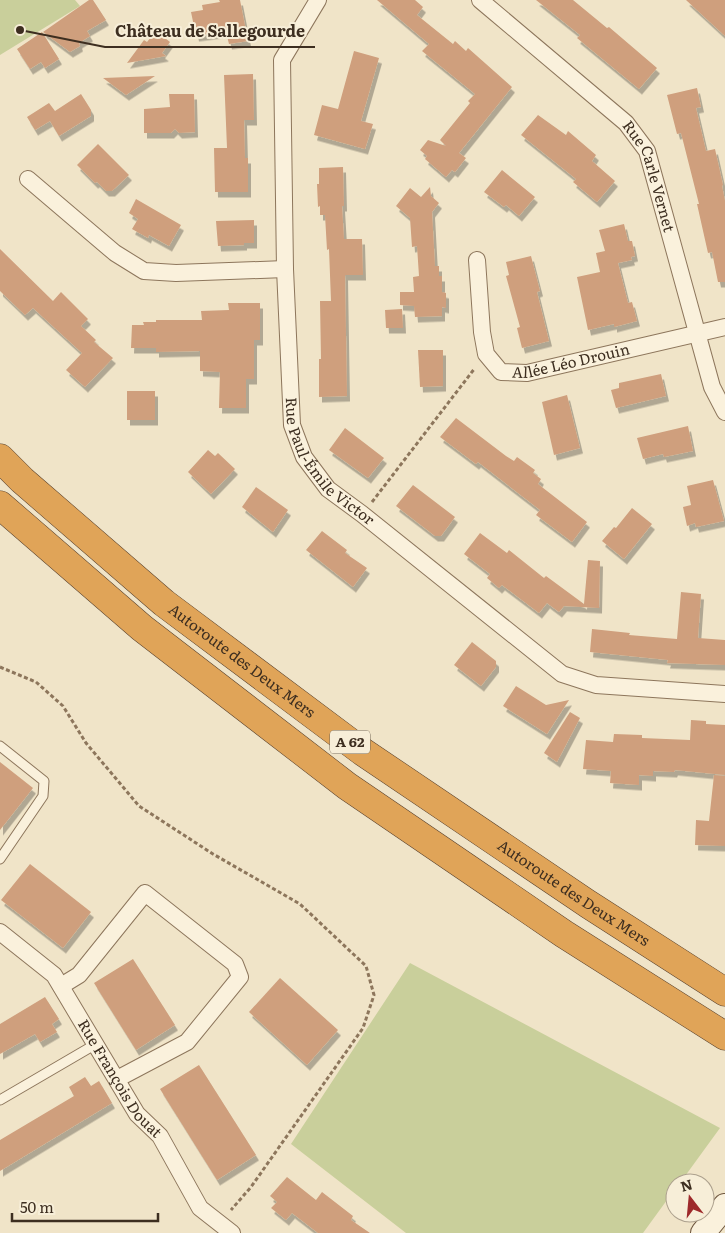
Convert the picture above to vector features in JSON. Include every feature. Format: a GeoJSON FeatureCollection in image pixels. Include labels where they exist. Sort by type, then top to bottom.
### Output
{"type":"FeatureCollection","features":[{"type":"Feature","properties":{"kind":"highway","name":"Autoroute des Deux Mers"},"geometry":{"type":"LineString","coordinates":[[0,458],[22,480],[164,603],[363,752],[588,904],[725,992]]}},
{"type":"Feature","properties":{"kind":"highway","name":"A 62"},"geometry":{"type":"LineString","coordinates":[[0,505],[142,628],[347,786],[564,934],[725,1036]]}},
{"type":"Feature","properties":{"kind":"main road"},"geometry":{"type":"LineString","coordinates":[[703,1233],[725,1206]]}},
{"type":"Feature","properties":{"kind":"street","name":"Rue Paul-Émile Victor"},"geometry":{"type":"LineString","coordinates":[[318,0],[282,60],[285,269],[292,425],[304,458],[328,489],[562,674],[596,685],[725,694]]}},
{"type":"Feature","properties":{"kind":"street","name":"Rue Carle Vernet"},"geometry":{"type":"LineString","coordinates":[[480,0],[626,123],[647,150],[712,387],[725,412]]}},
{"type":"Feature","properties":{"kind":"street"},"geometry":{"type":"LineString","coordinates":[[28,179],[115,254],[144,271],[176,273],[285,269]]}},
{"type":"Feature","properties":{"kind":"street"},"geometry":{"type":"LineString","coordinates":[[477,260],[482,332],[486,354]]}},
{"type":"Feature","properties":{"kind":"street","name":"Allée Léo Drouin"},"geometry":{"type":"LineString","coordinates":[[486,354],[501,372],[527,373],[725,327]]}},
{"type":"Feature","properties":{"kind":"street"},"geometry":{"type":"LineString","coordinates":[[61,986],[79,975],[145,893],[235,964],[240,977],[188,1042],[117,1079]]}},
{"type":"Feature","properties":{"kind":"street","name":"Rue François Douat"},"geometry":{"type":"LineString","coordinates":[[0,932],[54,975],[137,1114],[160,1136],[200,1208],[226,1228]]}},
{"type":"Feature","properties":{"kind":"lane"},"geometry":{"type":"LineString","coordinates":[[0,746],[44,781],[44,796],[0,860]]}},
{"type":"Feature","properties":{"kind":"lane"},"geometry":{"type":"LineString","coordinates":[[0,1100],[96,1044]]}},
{"type":"Feature","properties":{"kind":"path"},"geometry":{"type":"LineString","coordinates":[[362,514],[486,354]]}},
{"type":"Feature","properties":{"kind":"path"},"geometry":{"type":"LineString","coordinates":[[0,667],[36,682],[63,706],[86,743],[139,806],[213,854],[300,904],[366,966],[374,995],[363,1028],[251,1187],[226,1228]]}},
{"type":"Feature","properties":{"kind":"green space"},"geometry":{"type":"Polygon","coordinates":[[[0,0],[75,0],[80,6],[0,55],[0,0]]]}},
{"type":"Feature","properties":{"kind":"green space"},"geometry":{"type":"Polygon","coordinates":[[[410,963],[720,1128],[687,1173],[665,1173],[665,1203],[643,1233],[406,1233],[291,1144],[410,963]]]}},
{"type":"Feature","properties":{"kind":"building"},"geometry":{"type":"Polygon","coordinates":[[[89,0],[93,0],[106,20],[87,31],[90,36],[79,43],[80,46],[70,52],[43,32],[89,0]]]}},
{"type":"Feature","properties":{"kind":"building"},"geometry":{"type":"Polygon","coordinates":[[[219,0],[240,0],[248,41],[229,44],[226,32],[196,36],[191,12],[203,10],[202,5],[220,2],[219,0]]]}},
{"type":"Feature","properties":{"kind":"building"},"geometry":{"type":"Polygon","coordinates":[[[377,0],[415,0],[423,7],[417,15],[453,44],[455,41],[466,51],[468,48],[512,87],[459,153],[466,158],[455,172],[452,170],[446,177],[425,159],[427,156],[420,150],[428,140],[446,146],[440,140],[475,94],[422,51],[429,44],[377,0]]]}},
{"type":"Feature","properties":{"kind":"building"},"geometry":{"type":"Polygon","coordinates":[[[536,0],[573,0],[607,28],[609,27],[657,68],[639,89],[577,38],[580,35],[536,0]]]}},
{"type":"Feature","properties":{"kind":"building"},"geometry":{"type":"Polygon","coordinates":[[[686,0],[725,0],[725,36],[686,0]]]}},
{"type":"Feature","properties":{"kind":"building"},"geometry":{"type":"Polygon","coordinates":[[[156,31],[170,42],[162,53],[166,56],[127,63],[144,40],[147,42],[156,31]]]}},
{"type":"Feature","properties":{"kind":"building"},"geometry":{"type":"Polygon","coordinates":[[[42,32],[59,59],[45,68],[41,62],[30,69],[17,49],[42,32]]]}},
{"type":"Feature","properties":{"kind":"building"},"geometry":{"type":"Polygon","coordinates":[[[354,51],[379,58],[361,121],[373,124],[365,149],[314,135],[322,105],[338,109],[354,51]]]}},
{"type":"Feature","properties":{"kind":"building"},"geometry":{"type":"Polygon","coordinates":[[[253,74],[254,120],[244,120],[245,158],[248,158],[248,192],[215,192],[214,148],[227,148],[224,75],[253,74]]]}},
{"type":"Feature","properties":{"kind":"building"},"geometry":{"type":"Polygon","coordinates":[[[155,76],[126,95],[103,78],[155,76]]]}},
{"type":"Feature","properties":{"kind":"building"},"geometry":{"type":"Polygon","coordinates":[[[697,88],[701,107],[696,108],[706,151],[715,149],[723,185],[725,201],[725,282],[718,282],[712,252],[708,253],[697,204],[699,204],[681,133],[677,134],[667,95],[697,88]]]}},
{"type":"Feature","properties":{"kind":"building"},"geometry":{"type":"Polygon","coordinates":[[[81,94],[91,110],[91,116],[59,136],[50,121],[35,130],[27,117],[49,103],[55,111],[81,94]]]}},
{"type":"Feature","properties":{"kind":"building"},"geometry":{"type":"Polygon","coordinates":[[[169,94],[194,94],[195,132],[179,133],[175,129],[171,133],[144,133],[144,109],[170,107],[169,94]]]}},
{"type":"Feature","properties":{"kind":"building"},"geometry":{"type":"Polygon","coordinates":[[[538,115],[566,135],[568,131],[596,155],[592,161],[615,181],[597,202],[573,182],[576,179],[521,135],[538,115]]]}},
{"type":"Feature","properties":{"kind":"building"},"geometry":{"type":"Polygon","coordinates":[[[98,144],[129,175],[112,191],[106,191],[97,182],[95,183],[77,165],[98,144]]]}},
{"type":"Feature","properties":{"kind":"building"},"geometry":{"type":"Polygon","coordinates":[[[343,167],[344,206],[342,206],[344,239],[362,239],[363,275],[345,275],[347,396],[319,397],[319,359],[321,359],[320,301],[331,301],[329,249],[327,250],[325,215],[320,215],[317,184],[319,184],[319,168],[343,167]]]}},
{"type":"Feature","properties":{"kind":"building"},"geometry":{"type":"Polygon","coordinates":[[[502,170],[535,197],[519,216],[506,205],[504,207],[484,192],[502,170]]]}},
{"type":"Feature","properties":{"kind":"building"},"geometry":{"type":"Polygon","coordinates":[[[430,187],[431,196],[439,203],[432,212],[435,266],[439,266],[439,276],[442,276],[442,292],[446,293],[446,308],[442,307],[442,316],[415,317],[414,306],[400,305],[400,292],[414,292],[413,277],[419,276],[417,246],[412,247],[410,218],[396,206],[410,188],[421,197],[430,187]]]}},
{"type":"Feature","properties":{"kind":"building"},"geometry":{"type":"Polygon","coordinates":[[[136,199],[181,225],[169,246],[149,235],[148,238],[132,229],[138,219],[129,213],[136,199]]]}},
{"type":"Feature","properties":{"kind":"building"},"geometry":{"type":"Polygon","coordinates":[[[254,220],[254,243],[218,246],[216,221],[254,220]]]}},
{"type":"Feature","properties":{"kind":"building"},"geometry":{"type":"Polygon","coordinates":[[[624,224],[628,241],[632,241],[635,256],[631,257],[632,260],[618,263],[628,303],[632,302],[637,321],[614,327],[614,324],[588,330],[577,277],[600,272],[596,253],[605,251],[599,230],[624,224]]]}},
{"type":"Feature","properties":{"kind":"building"},"geometry":{"type":"Polygon","coordinates":[[[0,249],[53,301],[61,292],[88,319],[81,326],[96,340],[94,342],[113,358],[85,387],[66,370],[82,353],[33,308],[25,315],[0,291],[0,249]]]}},
{"type":"Feature","properties":{"kind":"building"},"geometry":{"type":"Polygon","coordinates":[[[531,256],[540,291],[537,292],[549,341],[522,348],[517,328],[520,327],[506,276],[509,275],[506,262],[531,256]]]}},
{"type":"Feature","properties":{"kind":"building"},"geometry":{"type":"Polygon","coordinates":[[[228,303],[260,303],[260,340],[254,340],[254,379],[246,379],[246,408],[219,408],[220,372],[200,371],[200,351],[156,352],[156,348],[131,348],[132,325],[144,325],[143,322],[156,322],[156,320],[202,320],[201,311],[229,310],[228,303]]]}},
{"type":"Feature","properties":{"kind":"building"},"geometry":{"type":"Polygon","coordinates":[[[402,309],[403,328],[386,328],[385,310],[402,309]]]}},
{"type":"Feature","properties":{"kind":"building"},"geometry":{"type":"Polygon","coordinates":[[[418,350],[443,350],[443,386],[420,387],[418,350]]]}},
{"type":"Feature","properties":{"kind":"building"},"geometry":{"type":"Polygon","coordinates":[[[661,374],[666,396],[616,408],[611,390],[619,388],[619,383],[661,374]]]}},
{"type":"Feature","properties":{"kind":"building"},"geometry":{"type":"Polygon","coordinates":[[[127,391],[155,391],[155,420],[127,420],[127,391]]]}},
{"type":"Feature","properties":{"kind":"building"},"geometry":{"type":"Polygon","coordinates":[[[567,395],[580,448],[554,455],[542,402],[567,395]]]}},
{"type":"Feature","properties":{"kind":"building"},"geometry":{"type":"Polygon","coordinates":[[[456,418],[506,456],[514,461],[517,457],[535,470],[533,473],[541,479],[538,484],[587,522],[572,542],[536,515],[540,510],[478,462],[476,464],[440,437],[456,418]]]}},
{"type":"Feature","properties":{"kind":"building"},"geometry":{"type":"Polygon","coordinates":[[[688,426],[693,451],[664,457],[663,454],[643,459],[637,438],[688,426]]]}},
{"type":"Feature","properties":{"kind":"building"},"geometry":{"type":"Polygon","coordinates":[[[345,428],[384,458],[368,478],[329,450],[345,428]]]}},
{"type":"Feature","properties":{"kind":"building"},"geometry":{"type":"Polygon","coordinates":[[[208,450],[215,456],[218,453],[235,469],[211,494],[188,472],[208,450]]]}},
{"type":"Feature","properties":{"kind":"building"},"geometry":{"type":"Polygon","coordinates":[[[713,480],[724,521],[696,527],[695,523],[687,526],[683,507],[691,505],[687,486],[713,480]]]}},
{"type":"Feature","properties":{"kind":"building"},"geometry":{"type":"Polygon","coordinates":[[[413,485],[455,517],[441,536],[435,536],[396,506],[413,485]]]}},
{"type":"Feature","properties":{"kind":"building"},"geometry":{"type":"Polygon","coordinates":[[[256,487],[288,510],[273,532],[242,507],[256,487]]]}},
{"type":"Feature","properties":{"kind":"building"},"geometry":{"type":"Polygon","coordinates":[[[632,508],[652,524],[624,559],[602,541],[614,527],[616,528],[632,508]]]}},
{"type":"Feature","properties":{"kind":"building"},"geometry":{"type":"Polygon","coordinates":[[[322,531],[347,550],[345,553],[367,568],[353,587],[306,550],[322,531]]]}},
{"type":"Feature","properties":{"kind":"building"},"geometry":{"type":"Polygon","coordinates":[[[480,533],[507,553],[509,550],[544,578],[546,576],[584,604],[588,560],[600,561],[599,608],[564,606],[559,612],[547,603],[539,613],[502,585],[499,588],[487,578],[490,574],[464,554],[480,533]]]}},
{"type":"Feature","properties":{"kind":"building"},"geometry":{"type":"Polygon","coordinates":[[[681,592],[701,594],[698,638],[725,640],[725,665],[667,663],[668,660],[590,652],[592,629],[630,633],[629,635],[677,639],[681,592]]]}},
{"type":"Feature","properties":{"kind":"building"},"geometry":{"type":"Polygon","coordinates":[[[472,642],[496,661],[496,667],[481,686],[454,665],[472,642]]]}},
{"type":"Feature","properties":{"kind":"building"},"geometry":{"type":"Polygon","coordinates":[[[516,686],[546,705],[569,700],[547,734],[503,706],[516,686]]]}},
{"type":"Feature","properties":{"kind":"building"},"geometry":{"type":"Polygon","coordinates":[[[570,712],[580,718],[557,762],[544,753],[570,712]]]}},
{"type":"Feature","properties":{"kind":"building"},"geometry":{"type":"Polygon","coordinates":[[[691,720],[706,721],[706,724],[725,725],[725,775],[675,770],[674,772],[653,771],[653,776],[639,775],[639,785],[610,783],[611,771],[583,769],[586,740],[613,742],[614,734],[642,735],[642,738],[690,740],[691,720]]]}},
{"type":"Feature","properties":{"kind":"building"},"geometry":{"type":"Polygon","coordinates":[[[0,762],[33,788],[0,830],[0,762]]]}},
{"type":"Feature","properties":{"kind":"building"},"geometry":{"type":"Polygon","coordinates":[[[714,775],[725,776],[725,846],[695,845],[696,820],[709,821],[714,775]]]}},
{"type":"Feature","properties":{"kind":"building"},"geometry":{"type":"Polygon","coordinates":[[[30,864],[91,912],[63,948],[1,900],[30,864]]]}},
{"type":"Feature","properties":{"kind":"building"},"geometry":{"type":"Polygon","coordinates":[[[133,959],[175,1025],[136,1050],[94,983],[133,959]]]}},
{"type":"Feature","properties":{"kind":"building"},"geometry":{"type":"Polygon","coordinates":[[[280,978],[338,1030],[307,1065],[249,1012],[280,978]]]}},
{"type":"Feature","properties":{"kind":"building"},"geometry":{"type":"Polygon","coordinates":[[[45,997],[59,1019],[52,1024],[57,1032],[40,1042],[35,1034],[0,1054],[0,1024],[45,997]]]}},
{"type":"Feature","properties":{"kind":"building"},"geometry":{"type":"Polygon","coordinates":[[[199,1065],[256,1155],[217,1180],[160,1089],[199,1065]]]}},
{"type":"Feature","properties":{"kind":"building"},"geometry":{"type":"Polygon","coordinates":[[[85,1077],[91,1086],[99,1081],[112,1103],[0,1171],[0,1140],[74,1096],[69,1087],[85,1077]]]}},
{"type":"Feature","properties":{"kind":"building"},"geometry":{"type":"Polygon","coordinates":[[[287,1177],[316,1200],[322,1192],[353,1216],[351,1220],[370,1233],[318,1233],[292,1213],[286,1220],[271,1208],[277,1202],[270,1196],[287,1177]]]}},
{"type":"Feature","properties":{"kind":"place","name":"Château de Sallegourde"},"geometry":{"type":"Point","coordinates":[20,30]}}]}
